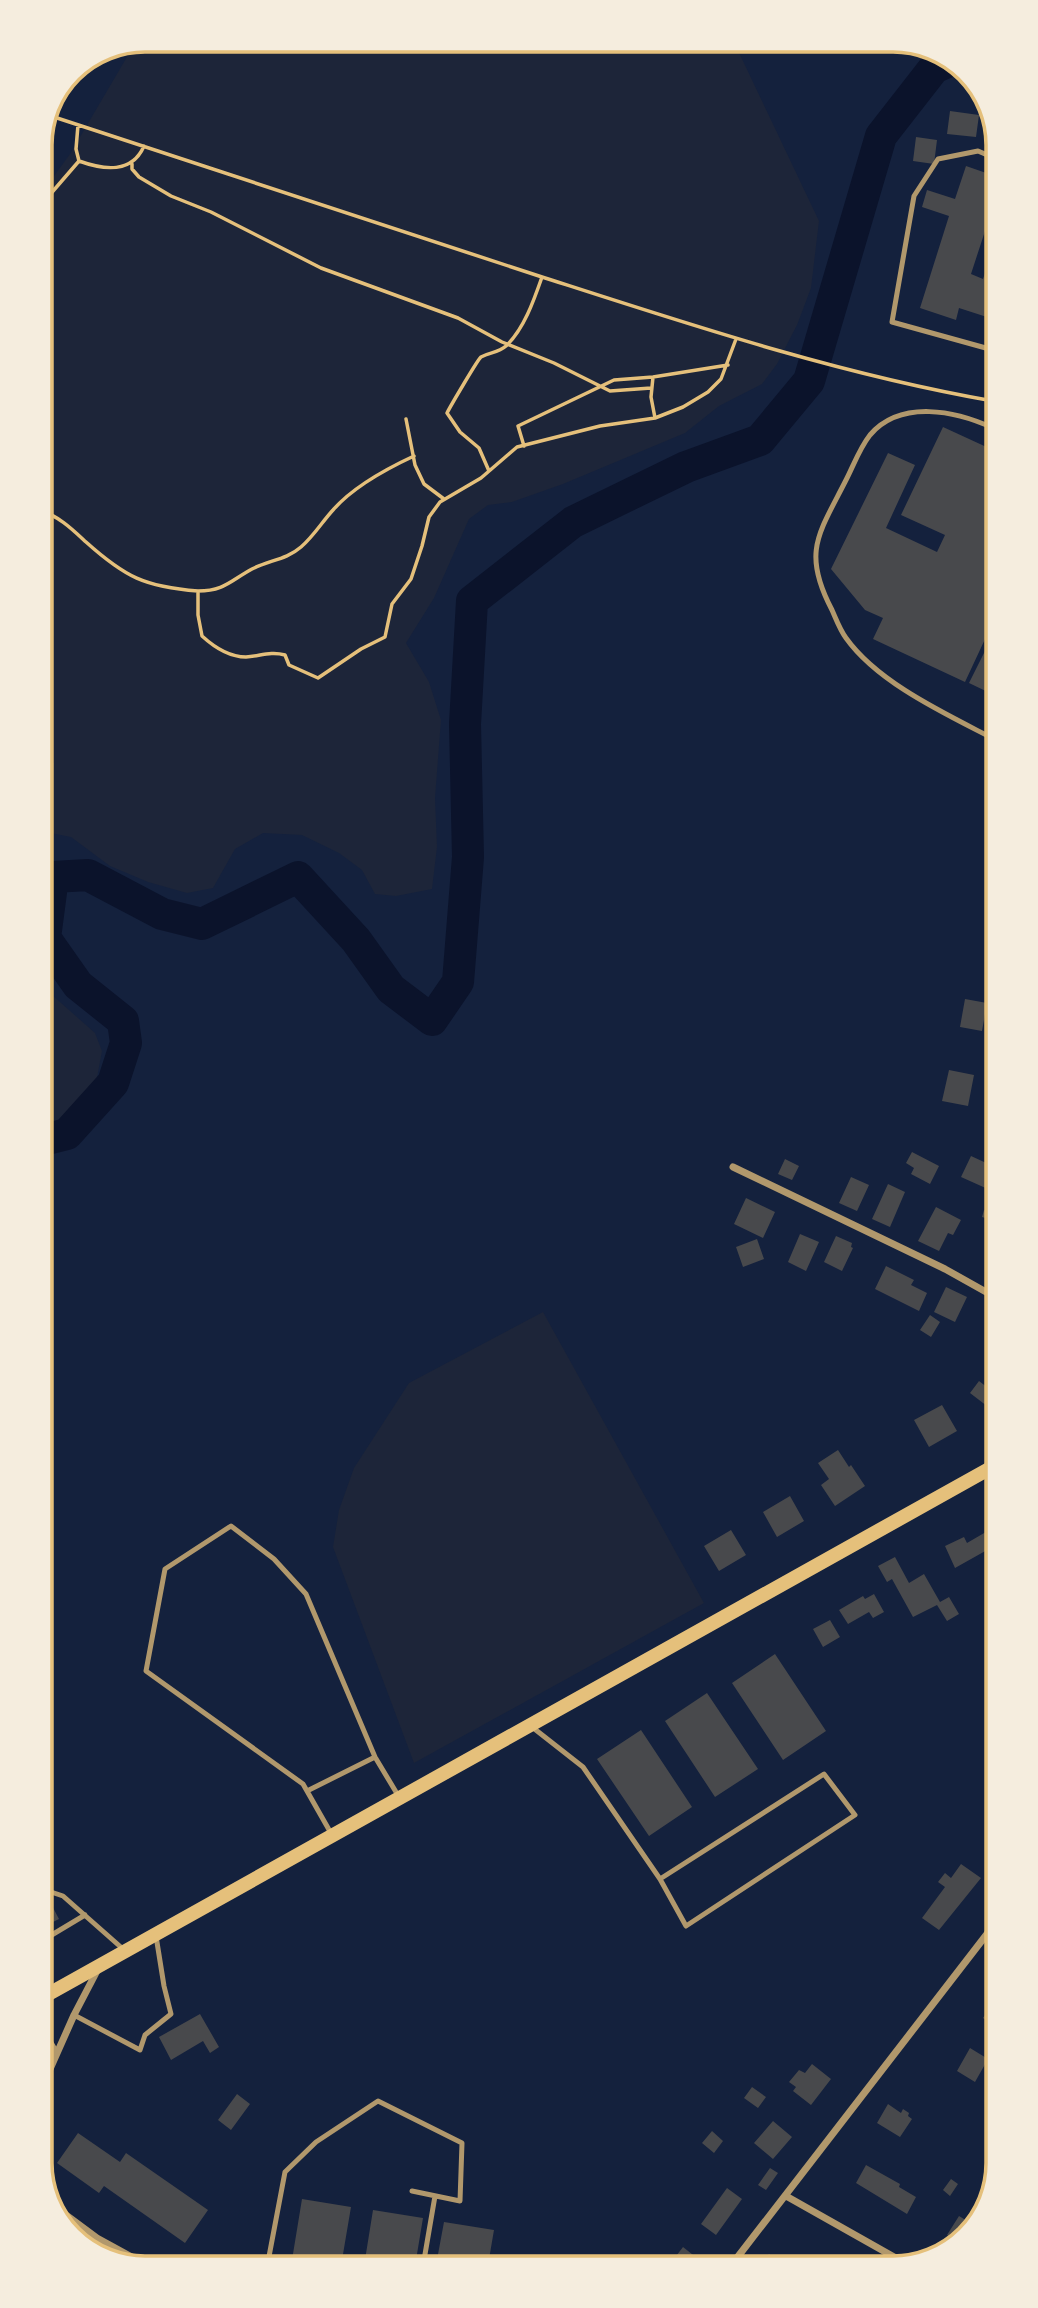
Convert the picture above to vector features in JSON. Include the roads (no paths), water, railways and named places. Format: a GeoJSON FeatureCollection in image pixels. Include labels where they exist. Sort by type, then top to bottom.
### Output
{"type":"FeatureCollection","features":[{"type":"Feature","properties":{"kind":"main road"},"geometry":{"type":"LineString","coordinates":[[52,1993],[986,1471]]}},
{"type":"Feature","properties":{"kind":"street"},"geometry":{"type":"LineString","coordinates":[[733,1167],[945,1269],[986,1292]]}},
{"type":"Feature","properties":{"kind":"street"},"geometry":{"type":"LineString","coordinates":[[739,2256],[986,1935]]}},
{"type":"Feature","properties":{"kind":"street"},"geometry":{"type":"LineString","coordinates":[[52,2063],[100,1965]]}},
{"type":"Feature","properties":{"kind":"street"},"geometry":{"type":"LineString","coordinates":[[52,2046],[56,2053]]}},
{"type":"Feature","properties":{"kind":"street"},"geometry":{"type":"LineString","coordinates":[[786,2196],[892,2256]]}},
{"type":"Feature","properties":{"kind":"street"},"geometry":{"type":"LineString","coordinates":[[73,2220],[97,2238],[124,2252]]}},
{"type":"Feature","properties":{"kind":"lane"},"geometry":{"type":"LineString","coordinates":[[986,155],[978,151],[938,159],[914,196],[892,322],[986,348]]}},
{"type":"Feature","properties":{"kind":"lane"},"geometry":{"type":"LineString","coordinates":[[986,425],[970,417],[926,410],[890,420],[871,435],[862,449],[823,525],[814,554],[815,570],[823,595],[846,638],[869,665],[930,706],[986,735]]}},
{"type":"Feature","properties":{"kind":"lane"},"geometry":{"type":"LineString","coordinates":[[332,1835],[303,1784],[146,1671],[165,1569],[232,1526],[274,1559],[306,1594],[375,1757],[399,1797]]}},
{"type":"Feature","properties":{"kind":"lane"},"geometry":{"type":"LineString","coordinates":[[529,1725],[583,1767],[660,1879],[685,1926],[855,1815],[824,1774],[660,1879]]}},
{"type":"Feature","properties":{"kind":"lane"},"geometry":{"type":"LineString","coordinates":[[307,1791],[375,1757]]}},
{"type":"Feature","properties":{"kind":"lane"},"geometry":{"type":"LineString","coordinates":[[52,1892],[63,1896],[125,1951]]}},
{"type":"Feature","properties":{"kind":"lane"},"geometry":{"type":"LineString","coordinates":[[52,1935],[85,1915]]}},
{"type":"Feature","properties":{"kind":"lane"},"geometry":{"type":"LineString","coordinates":[[74,2015],[140,2050],[145,2035],[171,2014],[156,1934]]}},
{"type":"Feature","properties":{"kind":"lane"},"geometry":{"type":"LineString","coordinates":[[269,2255],[285,2172],[316,2142],[378,2101],[463,2143],[460,2201],[412,2191]]}},
{"type":"Feature","properties":{"kind":"lane"},"geometry":{"type":"LineString","coordinates":[[425,2255],[435,2196]]}},
{"type":"Feature","properties":{"kind":"waterway"},"geometry":{"type":"LineString","coordinates":[[53,880],[53,877],[88,875],[162,914],[202,924],[298,877],[356,940],[391,989],[432,1020],[458,982],[468,857],[465,724],[472,601],[573,522],[686,467],[760,440],[809,381],[881,136],[934,68],[940,65]]}},
{"type":"Feature","properties":{"kind":"waterway"},"geometry":{"type":"LineString","coordinates":[[53,949],[78,985],[123,1021],[126,1043],[113,1083],[67,1134],[53,1138]]}}]}
